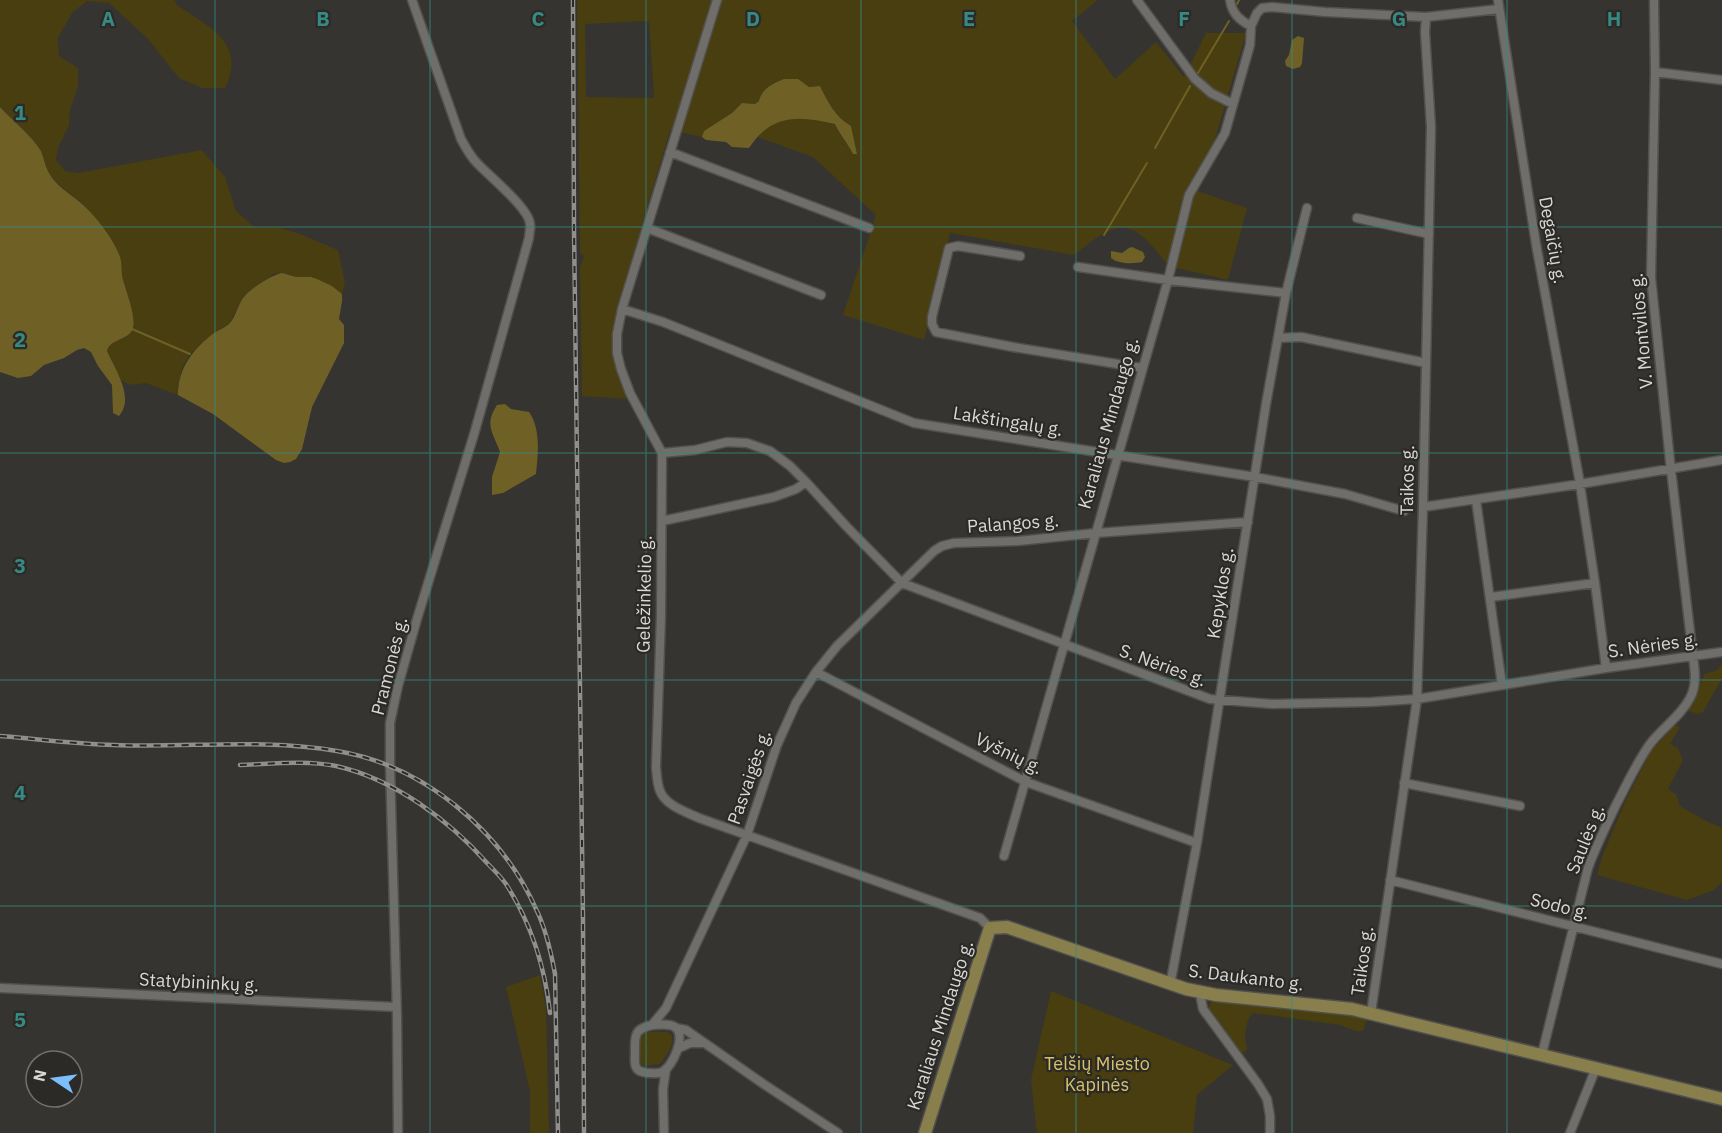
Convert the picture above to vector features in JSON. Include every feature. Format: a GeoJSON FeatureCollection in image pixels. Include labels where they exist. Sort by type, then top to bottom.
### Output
{"type":"FeatureCollection","features":[{"type":"Feature","properties":{"kind":"main road","name":"S. Daukanto g."},"geometry":{"type":"LineString","coordinates":[[990,928],[1006,927],[1170,985],[1202,993],[1336,1006],[1371,1013],[1722,1099]]}},
{"type":"Feature","properties":{"kind":"main road","name":"Karaliaus Mindaugo g."},"geometry":{"type":"LineString","coordinates":[[925,1133],[990,928]]}},
{"type":"Feature","properties":{"kind":"street","name":"Pramonės g."},"geometry":{"type":"LineString","coordinates":[[398,1133],[390,723],[398,686],[478,419],[529,238],[531,223],[517,201],[500,187],[469,154],[461,139],[412,0]]}},
{"type":"Feature","properties":{"kind":"street","name":"Geležinkelio g."},"geometry":{"type":"LineString","coordinates":[[717,0],[622,309],[617,334],[617,353],[630,393],[662,453],[661,615],[656,767],[660,790],[665,798],[681,809],[747,835]]}},
{"type":"Feature","properties":{"kind":"street"},"geometry":{"type":"LineString","coordinates":[[1137,0],[1195,79],[1211,93],[1233,104]]}},
{"type":"Feature","properties":{"kind":"street"},"geometry":{"type":"LineString","coordinates":[[1230,0],[1232,10],[1238,18],[1251,26]]}},
{"type":"Feature","properties":{"kind":"street","name":"V. Montvilos g."},"geometry":{"type":"LineString","coordinates":[[1654,0],[1651,277],[1693,657]]}},
{"type":"Feature","properties":{"kind":"street"},"geometry":{"type":"LineString","coordinates":[[1426,17],[1498,4]]}},
{"type":"Feature","properties":{"kind":"street","name":"Degaičių g."},"geometry":{"type":"LineString","coordinates":[[1498,4],[1536,244],[1580,484],[1606,668]]}},
{"type":"Feature","properties":{"kind":"street","name":"Karaliaus Mindaugo g."},"geometry":{"type":"LineString","coordinates":[[1004,856],[1168,280],[1190,195],[1225,133],[1250,45],[1251,26],[1257,13],[1262,8],[1286,7],[1325,12],[1426,17]]}},
{"type":"Feature","properties":{"kind":"street","name":"Taikos g."},"geometry":{"type":"LineString","coordinates":[[1371,1013],[1417,699],[1431,127],[1426,17]]}},
{"type":"Feature","properties":{"kind":"street"},"geometry":{"type":"LineString","coordinates":[[1655,72],[1722,80]]}},
{"type":"Feature","properties":{"kind":"street"},"geometry":{"type":"LineString","coordinates":[[670,152],[869,228]]}},
{"type":"Feature","properties":{"kind":"street","name":"Kepyklos g."},"geometry":{"type":"LineString","coordinates":[[1170,985],[1197,843],[1278,338],[1286,293],[1307,208]]}},
{"type":"Feature","properties":{"kind":"street"},"geometry":{"type":"LineString","coordinates":[[1357,218],[1429,234]]}},
{"type":"Feature","properties":{"kind":"street"},"geometry":{"type":"LineString","coordinates":[[647,228],[821,296]]}},
{"type":"Feature","properties":{"kind":"street"},"geometry":{"type":"LineString","coordinates":[[1020,256],[958,246],[949,248],[932,317],[936,333],[1142,368]]}},
{"type":"Feature","properties":{"kind":"street"},"geometry":{"type":"LineString","coordinates":[[1078,267],[1286,293]]}},
{"type":"Feature","properties":{"kind":"street","name":"Lakštingalų g."},"geometry":{"type":"LineString","coordinates":[[622,309],[663,322],[914,423],[1255,477],[1345,494],[1404,510]]}},
{"type":"Feature","properties":{"kind":"street"},"geometry":{"type":"LineString","coordinates":[[1278,338],[1301,337],[1426,363]]}},
{"type":"Feature","properties":{"kind":"street","name":"S. Nėries g."},"geometry":{"type":"LineString","coordinates":[[662,453],[695,450],[727,442],[747,443],[770,451],[790,466],[902,583],[1198,696],[1219,700],[1272,704],[1417,699],[1606,668],[1722,652]]}},
{"type":"Feature","properties":{"kind":"street"},"geometry":{"type":"LineString","coordinates":[[1423,507],[1722,460]]}},
{"type":"Feature","properties":{"kind":"street"},"geometry":{"type":"LineString","coordinates":[[662,521],[774,496],[796,489],[806,482]]}},
{"type":"Feature","properties":{"kind":"street"},"geometry":{"type":"LineString","coordinates":[[1476,500],[1502,685]]}},
{"type":"Feature","properties":{"kind":"street","name":"Palangos g."},"geometry":{"type":"LineString","coordinates":[[902,583],[933,551],[948,544],[1018,541],[1248,522]]}},
{"type":"Feature","properties":{"kind":"street","name":"Pasvaigės g."},"geometry":{"type":"LineString","coordinates":[[652,1025],[666,1008],[747,835],[785,724],[796,703],[816,672],[849,633],[902,583]]}},
{"type":"Feature","properties":{"kind":"street"},"geometry":{"type":"LineString","coordinates":[[1491,597],[1595,583]]}},
{"type":"Feature","properties":{"kind":"street","name":"Saulės g."},"geometry":{"type":"LineString","coordinates":[[1542,1054],[1588,868],[1632,774],[1653,741],[1691,697],[1694,687],[1693,657]]}},
{"type":"Feature","properties":{"kind":"street","name":"Vyšnių g."},"geometry":{"type":"LineString","coordinates":[[816,672],[1026,782],[1197,843]]}},
{"type":"Feature","properties":{"kind":"street"},"geometry":{"type":"LineString","coordinates":[[1404,783],[1520,806]]}},
{"type":"Feature","properties":{"kind":"street","name":"S. Daukanto g."},"geometry":{"type":"LineString","coordinates":[[747,835],[980,918],[990,928]]}},
{"type":"Feature","properties":{"kind":"street","name":"Sodo g."},"geometry":{"type":"LineString","coordinates":[[1390,880],[1722,964]]}},
{"type":"Feature","properties":{"kind":"street","name":"Statybininkų g."},"geometry":{"type":"LineString","coordinates":[[0,988],[396,1007]]}},
{"type":"Feature","properties":{"kind":"street"},"geometry":{"type":"LineString","coordinates":[[1202,993],[1203,1009],[1267,1099],[1270,1133]]}},
{"type":"Feature","properties":{"kind":"street"},"geometry":{"type":"LineString","coordinates":[[664,1133],[663,1089],[666,1069],[679,1048],[680,1035],[667,1014],[666,1008]]}},
{"type":"Feature","properties":{"kind":"street"},"geometry":{"type":"LineString","coordinates":[[663,1089],[652,1076],[636,1067],[635,1037],[643,1027],[652,1025],[686,1030],[838,1133]]}},
{"type":"Feature","properties":{"kind":"street"},"geometry":{"type":"LineString","coordinates":[[679,1048],[703,1043]]}},
{"type":"Feature","properties":{"kind":"street"},"geometry":{"type":"LineString","coordinates":[[1570,1133],[1596,1068]]}},
{"type":"Feature","properties":{"kind":"street"},"geometry":{"type":"LineString","coordinates":[[647,1073],[662,1072],[666,1069]]}},
{"type":"Feature","properties":{"kind":"green space"},"geometry":{"type":"Polygon","coordinates":[[[0,0],[174,0],[177,5],[212,29],[228,48],[231,59],[231,72],[225,88],[202,88],[179,78],[148,39],[109,3],[87,1],[72,13],[58,38],[59,56],[78,68],[78,86],[70,110],[69,125],[58,148],[56,160],[65,171],[78,173],[202,150],[225,177],[236,211],[255,228],[277,227],[338,250],[345,283],[342,294],[332,286],[311,277],[273,274],[243,297],[230,323],[214,333],[190,354],[183,366],[178,395],[146,383],[130,385],[121,380],[107,351],[112,343],[127,337],[130,302],[121,275],[120,259],[111,238],[84,205],[57,183],[48,172],[42,153],[28,134],[0,107],[0,0]]]}},
{"type":"Feature","properties":{"kind":"green space"},"geometry":{"type":"Polygon","coordinates":[[[577,0],[1098,0],[1072,21],[1115,79],[1156,42],[1184,77],[1206,33],[1246,33],[1214,143],[1188,188],[1247,208],[1228,280],[1168,266],[1145,238],[1125,228],[1103,234],[1074,255],[950,233],[924,340],[843,315],[876,215],[813,157],[757,137],[770,125],[779,121],[795,118],[811,119],[835,124],[853,154],[857,154],[851,126],[836,114],[820,86],[809,87],[795,80],[772,84],[766,88],[759,101],[755,104],[742,103],[732,113],[704,131],[702,137],[670,130],[613,329],[614,356],[627,399],[582,396],[580,267],[584,256],[580,253],[577,0]],[[649,21],[585,24],[586,97],[654,98],[649,21]]]}},
{"type":"Feature","properties":{"kind":"green space"},"geometry":{"type":"Polygon","coordinates":[[[1722,663],[1722,678],[1703,712],[1698,714],[1688,711],[1705,674],[1718,670],[1722,663]]]}},
{"type":"Feature","properties":{"kind":"green space"},"geometry":{"type":"Polygon","coordinates":[[[1675,725],[1680,727],[1670,744],[1678,748],[1683,760],[1668,789],[1676,794],[1680,806],[1722,828],[1722,882],[1714,890],[1687,900],[1597,875],[1625,802],[1651,751],[1675,725]]]}},
{"type":"Feature","properties":{"kind":"green space"},"geometry":{"type":"Polygon","coordinates":[[[540,975],[546,1008],[549,1133],[530,1133],[530,1091],[506,987],[540,975]]]}},
{"type":"Feature","properties":{"kind":"green space","name":"Telšių Miesto Kapinės"},"geometry":{"type":"Polygon","coordinates":[[[1051,991],[1233,1065],[1197,1095],[1193,1133],[1037,1133],[1031,1080],[1051,991]]]}},
{"type":"Feature","properties":{"kind":"green space"},"geometry":{"type":"Polygon","coordinates":[[[1211,1002],[1326,1011],[1367,1018],[1363,1031],[1356,1031],[1340,1025],[1253,1013],[1246,1030],[1247,1050],[1239,1055],[1208,1009],[1211,1002]]]}},
{"type":"Feature","properties":{"kind":"green space"},"geometry":{"type":"Polygon","coordinates":[[[645,1032],[671,1034],[671,1046],[660,1064],[644,1066],[640,1062],[639,1042],[645,1032]]]}},
{"type":"Feature","properties":{"kind":"shaded area"},"geometry":{"type":"Polygon","coordinates":[[[1298,36],[1304,38],[1302,63],[1300,67],[1293,69],[1286,66],[1285,61],[1289,55],[1292,40],[1298,36]]]}},
{"type":"Feature","properties":{"kind":"shaded area"},"geometry":{"type":"Polygon","coordinates":[[[784,79],[798,79],[809,87],[820,86],[836,114],[851,126],[857,154],[853,154],[835,124],[809,119],[776,123],[758,137],[749,148],[732,147],[726,142],[706,140],[702,137],[704,131],[732,113],[742,103],[755,104],[768,87],[784,79]]]}},
{"type":"Feature","properties":{"kind":"shaded area"},"geometry":{"type":"Polygon","coordinates":[[[0,107],[37,145],[52,178],[93,215],[111,238],[119,254],[122,277],[134,323],[131,332],[112,344],[107,351],[119,375],[124,392],[125,401],[119,416],[113,413],[112,385],[91,352],[84,348],[44,365],[31,376],[18,378],[0,372],[0,107]]]}},
{"type":"Feature","properties":{"kind":"shaded area"},"geometry":{"type":"Polygon","coordinates":[[[1132,247],[1143,252],[1145,257],[1142,262],[1126,263],[1111,258],[1111,251],[1122,253],[1132,247]]]}},
{"type":"Feature","properties":{"kind":"shaded area"},"geometry":{"type":"Polygon","coordinates":[[[282,273],[317,279],[342,294],[339,319],[344,325],[344,343],[312,407],[302,449],[296,459],[284,463],[276,460],[213,414],[178,395],[181,376],[193,353],[214,333],[230,323],[243,298],[250,291],[267,279],[282,273]]]}},
{"type":"Feature","properties":{"kind":"shaded area"},"geometry":{"type":"Polygon","coordinates":[[[505,404],[511,409],[529,412],[533,419],[538,442],[536,474],[503,493],[492,495],[492,477],[500,452],[490,423],[497,405],[505,404]]]}},
{"type":"Feature","properties":{"kind":"waterway"},"geometry":{"type":"LineString","coordinates":[[1237,4],[1239,0]]}},
{"type":"Feature","properties":{"kind":"waterway"},"geometry":{"type":"LineString","coordinates":[[1198,73],[1229,21]]}},
{"type":"Feature","properties":{"kind":"waterway"},"geometry":{"type":"LineString","coordinates":[[1155,148],[1190,86]]}},
{"type":"Feature","properties":{"kind":"waterway"},"geometry":{"type":"LineString","coordinates":[[1104,235],[1147,163]]}},
{"type":"Feature","properties":{"kind":"waterway"},"geometry":{"type":"LineString","coordinates":[[132,329],[190,354]]}},
{"type":"Feature","properties":{"kind":"railway"},"geometry":{"type":"LineString","coordinates":[[573,0],[584,1133]]}},
{"type":"Feature","properties":{"kind":"railway"},"geometry":{"type":"LineString","coordinates":[[0,736],[71,743],[142,746],[253,744],[309,747],[369,759],[399,770],[429,786],[480,828],[502,853],[521,880],[543,924],[555,974],[558,1133]]}},
{"type":"Feature","properties":{"kind":"railway"},"geometry":{"type":"LineString","coordinates":[[240,765],[300,763],[336,766],[379,781],[419,803],[438,817],[473,848],[506,884],[515,899],[530,930],[540,962],[550,1013]]}}]}
